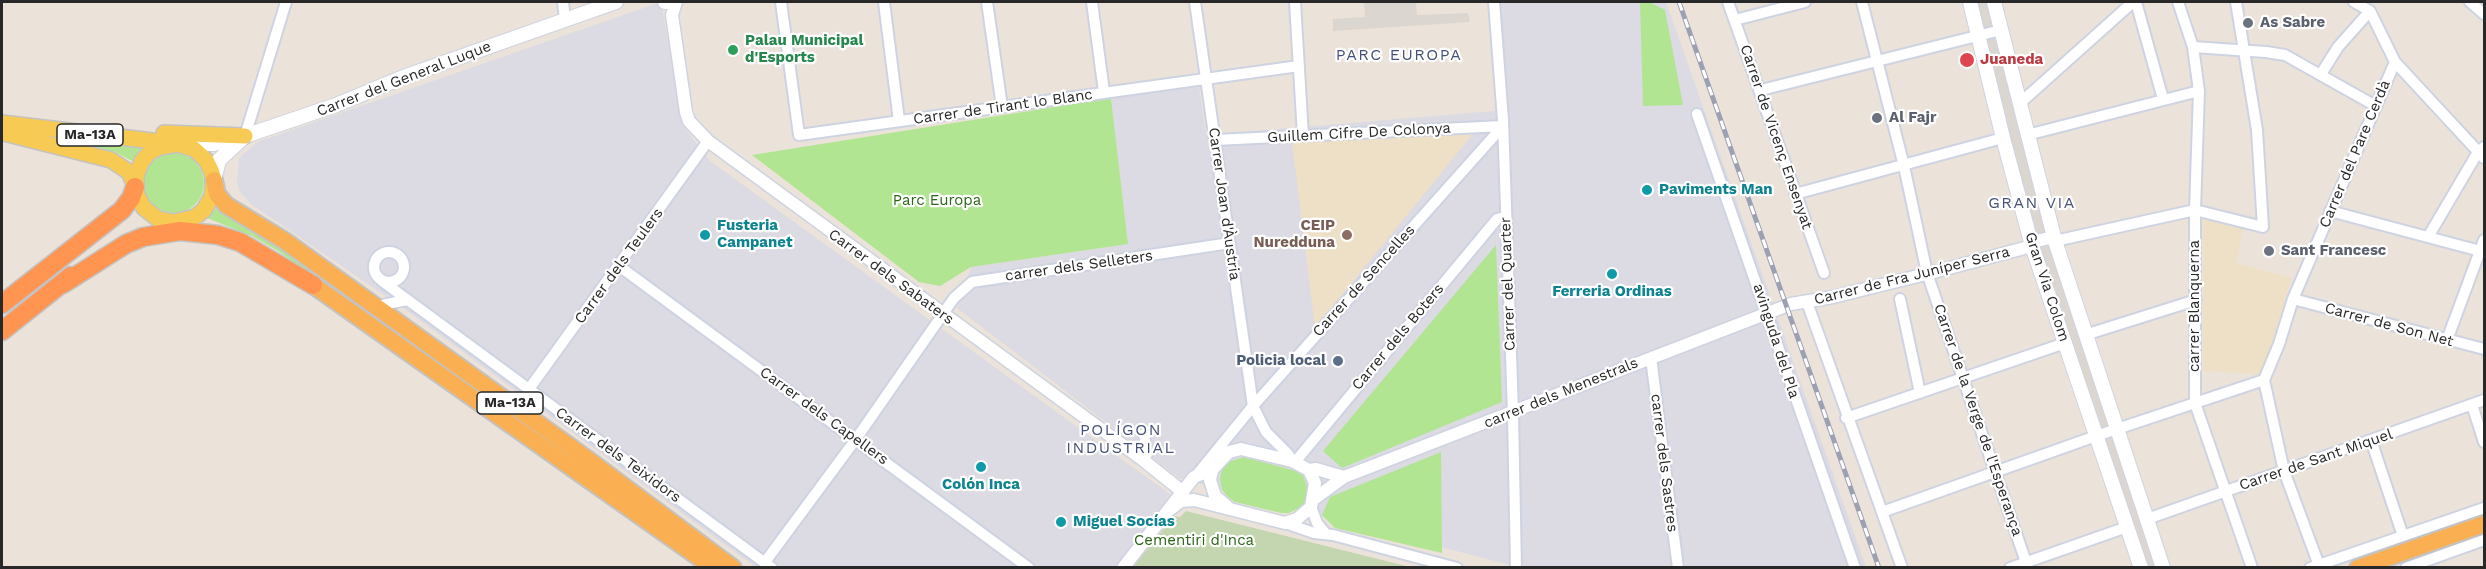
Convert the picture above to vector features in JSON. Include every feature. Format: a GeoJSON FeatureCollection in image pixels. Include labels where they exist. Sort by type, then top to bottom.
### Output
{"type":"FeatureCollection","features":[{"type":"Feature","properties":{"kind":"highway","name":"Ma-13A"},"geometry":{"type":"LineString","coordinates":[[214,180],[217,194],[226,205],[285,240],[733,567]]}},
{"type":"Feature","properties":{"kind":"highway"},"geometry":{"type":"LineString","coordinates":[[2,304],[122,210],[131,198],[135,187]]}},
{"type":"Feature","properties":{"kind":"highway"},"geometry":{"type":"LineString","coordinates":[[2,331],[109,245],[129,233],[156,224],[174,222]]}},
{"type":"Feature","properties":{"kind":"highway"},"geometry":{"type":"LineString","coordinates":[[63,284],[126,244],[143,237],[180,231],[218,234],[240,242],[313,285]]}},
{"type":"Feature","properties":{"kind":"highway","name":"Ma-13A"},"geometry":{"type":"LineString","coordinates":[[313,285],[714,567]]}},
{"type":"Feature","properties":{"kind":"highway"},"geometry":{"type":"LineString","coordinates":[[2358,567],[2484,524]]}},
{"type":"Feature","properties":{"kind":"main road","name":"Carrer del General Luque"},"geometry":{"type":"LineString","coordinates":[[214,180],[219,160],[245,136],[336,105],[406,75],[616,2]]}},
{"type":"Feature","properties":{"kind":"main road","name":"Gran Via Colom"},"geometry":{"type":"LineString","coordinates":[[1970,2],[2032,246],[2142,567]]}},
{"type":"Feature","properties":{"kind":"main road","name":"Gran Via Colom"},"geometry":{"type":"LineString","coordinates":[[1994,2],[2026,135],[2055,241],[2163,567]]}},
{"type":"Feature","properties":{"kind":"main road"},"geometry":{"type":"LineString","coordinates":[[2,118],[83,128],[197,136],[245,136]]}},
{"type":"Feature","properties":{"kind":"main road","name":"Ma-13A"},"geometry":{"type":"LineString","coordinates":[[2,123],[178,144],[194,149],[203,156],[214,180]]}},
{"type":"Feature","properties":{"kind":"main road","name":"Ma-13A"},"geometry":{"type":"LineString","coordinates":[[2,133],[111,160],[129,172],[144,208],[158,219],[218,227],[250,239],[313,285]]}},
{"type":"Feature","properties":{"kind":"main road"},"geometry":{"type":"LineString","coordinates":[[135,187],[137,171],[146,156],[160,147],[178,144],[214,144],[245,136]]}},
{"type":"Feature","properties":{"kind":"main road"},"geometry":{"type":"LineString","coordinates":[[174,222],[190,219],[204,210],[212,196],[214,180]]}},
{"type":"Feature","properties":{"kind":"street"},"geometry":{"type":"LineString","coordinates":[[245,136],[286,2]]}},
{"type":"Feature","properties":{"kind":"street"},"geometry":{"type":"LineString","coordinates":[[562,2],[565,19]]}},
{"type":"Feature","properties":{"kind":"street","name":"Carrer dels Sabaters"},"geometry":{"type":"LineString","coordinates":[[664,2],[672,15],[686,112],[689,121],[708,141],[1143,460],[1183,492]]}},
{"type":"Feature","properties":{"kind":"street","name":"Carrer dels Sabaters"},"geometry":{"type":"LineString","coordinates":[[672,15],[676,2]]}},
{"type":"Feature","properties":{"kind":"street","name":"Carrer de Tirant lo Blanc"},"geometry":{"type":"LineString","coordinates":[[781,2],[799,135],[1299,66]]}},
{"type":"Feature","properties":{"kind":"street"},"geometry":{"type":"LineString","coordinates":[[884,2],[899,121]]}},
{"type":"Feature","properties":{"kind":"street"},"geometry":{"type":"LineString","coordinates":[[987,2],[1002,107]]}},
{"type":"Feature","properties":{"kind":"street"},"geometry":{"type":"LineString","coordinates":[[1092,2],[1104,92]]}},
{"type":"Feature","properties":{"kind":"street","name":"Carrer Joan d'Àustria"},"geometry":{"type":"LineString","coordinates":[[1195,2],[1253,406],[1266,432],[1293,462]]}},
{"type":"Feature","properties":{"kind":"street"},"geometry":{"type":"LineString","coordinates":[[1295,2],[1304,136]]}},
{"type":"Feature","properties":{"kind":"street","name":"Carrer del Quarter"},"geometry":{"type":"LineString","coordinates":[[1494,2],[1503,126],[1514,413],[1516,567]]}},
{"type":"Feature","properties":{"kind":"street","name":"Carrer de Vicenç Ensenyat"},"geometry":{"type":"LineString","coordinates":[[1728,2],[1824,273]]}},
{"type":"Feature","properties":{"kind":"street"},"geometry":{"type":"LineString","coordinates":[[1735,20],[1805,2]]}},
{"type":"Feature","properties":{"kind":"street","name":"Carrer de la Verge de l'Esperança"},"geometry":{"type":"LineString","coordinates":[[1862,2],[1904,166],[1927,273],[2027,565]]}},
{"type":"Feature","properties":{"kind":"street"},"geometry":{"type":"LineString","coordinates":[[2019,104],[2135,2],[2163,99]]}},
{"type":"Feature","properties":{"kind":"street","name":"carrer Blanquerna"},"geometry":{"type":"LineString","coordinates":[[2178,2],[2193,47],[2199,91],[2195,210],[2195,403],[2252,567]]}},
{"type":"Feature","properties":{"kind":"street"},"geometry":{"type":"LineString","coordinates":[[2195,210],[2263,227],[2257,130],[2246,50],[2236,2]]}},
{"type":"Feature","properties":{"kind":"street"},"geometry":{"type":"LineString","coordinates":[[2354,2],[2371,6]]}},
{"type":"Feature","properties":{"kind":"street"},"geometry":{"type":"LineString","coordinates":[[2470,2],[2484,14]]}},
{"type":"Feature","properties":{"kind":"street"},"geometry":{"type":"LineString","coordinates":[[2321,74],[2338,47],[2371,6]]}},
{"type":"Feature","properties":{"kind":"street"},"geometry":{"type":"LineString","coordinates":[[2371,6],[2395,62],[2482,152],[2428,237]]}},
{"type":"Feature","properties":{"kind":"street"},"geometry":{"type":"LineString","coordinates":[[1761,90],[2001,30]]}},
{"type":"Feature","properties":{"kind":"street"},"geometry":{"type":"LineString","coordinates":[[2193,47],[2285,55],[2374,105]]}},
{"type":"Feature","properties":{"kind":"street","name":"Carrer del Pare Cerdà"},"geometry":{"type":"LineString","coordinates":[[2264,380],[2279,344],[2293,299],[2374,105],[2395,62]]}},
{"type":"Feature","properties":{"kind":"street"},"geometry":{"type":"LineString","coordinates":[[2026,135],[2199,91]]}},
{"type":"Feature","properties":{"kind":"street","name":"avinguda del Pla"},"geometry":{"type":"LineString","coordinates":[[1697,114],[1773,311],[1792,388],[1855,567]]}},
{"type":"Feature","properties":{"kind":"street","name":"Guillem Cifre De Colonya"},"geometry":{"type":"LineString","coordinates":[[1215,140],[1503,126]]}},
{"type":"Feature","properties":{"kind":"street","name":"Carrer de Sencelles"},"geometry":{"type":"LineString","coordinates":[[1123,567],[1253,406],[1503,126]]}},
{"type":"Feature","properties":{"kind":"street"},"geometry":{"type":"LineString","coordinates":[[1795,194],[2003,138]]}},
{"type":"Feature","properties":{"kind":"street","name":"Carrer dels Teulers"},"geometry":{"type":"LineString","coordinates":[[529,389],[708,141]]}},
{"type":"Feature","properties":{"kind":"street","name":"Carrer de Fra Juníper Serra"},"geometry":{"type":"LineString","coordinates":[[1773,311],[1791,304],[2032,246],[2037,241],[2049,238],[2055,241],[2195,210]]}},
{"type":"Feature","properties":{"kind":"street"},"geometry":{"type":"LineString","coordinates":[[2330,211],[2428,237],[2483,248],[2447,340]]}},
{"type":"Feature","properties":{"kind":"street","name":"Carrer dels Boters"},"geometry":{"type":"LineString","coordinates":[[1293,462],[1486,231],[1497,219],[1505,217]]}},
{"type":"Feature","properties":{"kind":"street","name":"carrer dels Selleters"},"geometry":{"type":"LineString","coordinates":[[768,565],[954,298],[972,282],[1230,243]]}},
{"type":"Feature","properties":{"kind":"street"},"geometry":{"type":"LineString","coordinates":[[377,306],[407,300],[400,286],[403,274],[404,265],[399,256],[390,252],[385,253],[375,264],[376,274],[382,281],[392,282],[403,274]]}},
{"type":"Feature","properties":{"kind":"street","name":"Carrer dels Capellers"},"geometry":{"type":"LineString","coordinates":[[619,266],[1029,567]]}},
{"type":"Feature","properties":{"kind":"street","name":"Carrer dels Teixidors"},"geometry":{"type":"LineString","coordinates":[[382,281],[768,565]]}},
{"type":"Feature","properties":{"kind":"street"},"geometry":{"type":"LineString","coordinates":[[1900,299],[1920,393]]}},
{"type":"Feature","properties":{"kind":"street","name":"Carrer de Son Net"},"geometry":{"type":"LineString","coordinates":[[2293,299],[2484,349]]}},
{"type":"Feature","properties":{"kind":"street"},"geometry":{"type":"LineString","coordinates":[[2085,335],[2196,300]]}},
{"type":"Feature","properties":{"kind":"street"},"geometry":{"type":"LineString","coordinates":[[1807,302],[1846,418],[1902,567]]}},
{"type":"Feature","properties":{"kind":"street","name":"carrer dels Menestrals"},"geometry":{"type":"LineString","coordinates":[[1313,503],[1344,477],[1773,311]]}},
{"type":"Feature","properties":{"kind":"street"},"geometry":{"type":"LineString","coordinates":[[1846,418],[2065,343]]}},
{"type":"Feature","properties":{"kind":"street","name":"carrer dels Sastres"},"geometry":{"type":"LineString","coordinates":[[1651,358],[1678,567]]}},
{"type":"Feature","properties":{"kind":"street"},"geometry":{"type":"LineString","coordinates":[[1882,512],[2096,436],[2264,380],[2284,471],[2316,566],[2484,508]]}},
{"type":"Feature","properties":{"kind":"street","name":"Carrer de Sant Miquel"},"geometry":{"type":"LineString","coordinates":[[2147,519],[2484,400]]}},
{"type":"Feature","properties":{"kind":"street"},"geometry":{"type":"LineString","coordinates":[[2472,405],[2484,442]]}},
{"type":"Feature","properties":{"kind":"street"},"geometry":{"type":"LineString","coordinates":[[1143,460],[1147,454],[1144,434]]}},
{"type":"Feature","properties":{"kind":"street","name":"Carrer de Sencelles"},"geometry":{"type":"LineString","coordinates":[[1220,459],[1226,438]]}},
{"type":"Feature","properties":{"kind":"street"},"geometry":{"type":"LineString","coordinates":[[2371,440],[2403,536]]}},
{"type":"Feature","properties":{"kind":"street"},"geometry":{"type":"LineString","coordinates":[[1228,508],[1215,496],[1210,480],[1212,470],[1229,452],[1240,449],[1293,462],[1309,470],[1316,469],[1344,477]]}},
{"type":"Feature","properties":{"kind":"street"},"geometry":{"type":"LineString","coordinates":[[1194,477],[1212,470]]}},
{"type":"Feature","properties":{"kind":"street"},"geometry":{"type":"LineString","coordinates":[[1309,470],[1315,483],[1313,503],[1317,523],[1326,534]]}},
{"type":"Feature","properties":{"kind":"street"},"geometry":{"type":"LineString","coordinates":[[1168,511],[1181,501],[1194,500],[1314,533],[1326,534],[1457,567]]}},
{"type":"Feature","properties":{"kind":"street"},"geometry":{"type":"LineString","coordinates":[[1286,524],[1297,519],[1313,503]]}},
{"type":"Feature","properties":{"kind":"street"},"geometry":{"type":"LineString","coordinates":[[2010,567],[2027,565],[2127,527]]}},
{"type":"Feature","properties":{"kind":"street"},"geometry":{"type":"LineString","coordinates":[[2406,567],[2484,540]]}},
{"type":"Feature","properties":{"kind":"shaded area"},"geometry":{"type":"Polygon","coordinates":[[[661,2],[683,126],[710,161],[1174,497],[1115,567],[755,567],[406,310],[251,204],[240,192],[237,183],[239,158],[257,142],[661,2]]]}},
{"type":"Feature","properties":{"kind":"shaded area"},"geometry":{"type":"Polygon","coordinates":[[[1364,2],[1416,2],[1417,15],[1468,13],[1470,22],[1333,31],[1333,19],[1365,17],[1364,2]]]}},
{"type":"Feature","properties":{"kind":"shaded area"},"geometry":{"type":"Polygon","coordinates":[[[1499,2],[1666,2],[1866,567],[1517,567],[1179,478],[957,308],[971,267],[1128,244],[1111,98],[1199,87],[1206,135],[1506,110],[1499,2]]]}},
{"type":"Feature","properties":{"kind":"shaded area"},"geometry":{"type":"Polygon","coordinates":[[[1970,2],[1994,2],[2027,135],[2163,567],[2141,567],[2065,343],[1970,2]]]}},
{"type":"Feature","properties":{"kind":"shaded area","name":"CEIP Nuredduna"},"geometry":{"type":"Polygon","coordinates":[[[1477,129],[1315,328],[1292,143],[1477,129]]]}},
{"type":"Feature","properties":{"kind":"shaded area"},"geometry":{"type":"Polygon","coordinates":[[[2203,217],[2243,228],[2237,263],[2291,278],[2273,351],[2263,371],[2258,374],[2203,371],[2203,217]]]}},
{"type":"Feature","properties":{"kind":"green space"},"geometry":{"type":"Polygon","coordinates":[[[1640,2],[1649,2],[1665,10],[1683,105],[1643,106],[1640,2]]]}},
{"type":"Feature","properties":{"kind":"green space","name":"Parc Europa"},"geometry":{"type":"Polygon","coordinates":[[[1111,98],[1128,244],[971,267],[940,286],[919,282],[752,155],[1111,98]]]}},
{"type":"Feature","properties":{"kind":"green space"},"geometry":{"type":"Polygon","coordinates":[[[58,137],[143,149],[132,161],[115,152],[58,137]]]}},
{"type":"Feature","properties":{"kind":"green space"},"geometry":{"type":"Polygon","coordinates":[[[168,153],[180,153],[196,161],[202,171],[204,183],[202,195],[196,205],[180,213],[168,213],[152,205],[144,189],[144,177],[152,161],[168,153]]]}},
{"type":"Feature","properties":{"kind":"green space"},"geometry":{"type":"Polygon","coordinates":[[[214,208],[279,244],[611,486],[278,251],[252,236],[207,218],[214,208]]]}},
{"type":"Feature","properties":{"kind":"green space"},"geometry":{"type":"Polygon","coordinates":[[[1496,245],[1502,402],[1342,468],[1323,451],[1496,245]]]}},
{"type":"Feature","properties":{"kind":"green space"},"geometry":{"type":"Polygon","coordinates":[[[1441,452],[1442,553],[1335,528],[1322,515],[1330,497],[1441,452]]]}},
{"type":"Feature","properties":{"kind":"green space"},"geometry":{"type":"Polygon","coordinates":[[[1243,457],[1293,470],[1303,475],[1307,487],[1306,501],[1289,513],[1235,502],[1222,490],[1220,479],[1226,463],[1243,457]]]}},
{"type":"Feature","properties":{"kind":"green space","name":"Cementiri d'Inca"},"geometry":{"type":"Polygon","coordinates":[[[1186,511],[1410,567],[1133,567],[1174,516],[1180,517],[1186,511]]]}},
{"type":"Feature","properties":{"kind":"railway"},"geometry":{"type":"LineString","coordinates":[[1679,2],[1879,568]]}},
{"type":"Feature","properties":{"kind":"place","name":"As Sabre"},"geometry":{"type":"Point","coordinates":[2248,23]}},
{"type":"Feature","properties":{"kind":"place","name":"Palau Municipal d'Esports"},"geometry":{"type":"Point","coordinates":[733,50]}},
{"type":"Feature","properties":{"kind":"place","name":"Juaneda"},"geometry":{"type":"Point","coordinates":[1967,60]}},
{"type":"Feature","properties":{"kind":"place","name":"Al Fajr"},"geometry":{"type":"Point","coordinates":[1877,118]}},
{"type":"Feature","properties":{"kind":"place","name":"Paviments Man"},"geometry":{"type":"Point","coordinates":[1647,190]}},
{"type":"Feature","properties":{"kind":"place","name":"Fusteria Campanet"},"geometry":{"type":"Point","coordinates":[705,235]}},
{"type":"Feature","properties":{"kind":"place","name":"CEIP Nuredduna"},"geometry":{"type":"Point","coordinates":[1347,235]}},
{"type":"Feature","properties":{"kind":"place","name":"Sant Francesc"},"geometry":{"type":"Point","coordinates":[2269,251]}},
{"type":"Feature","properties":{"kind":"place","name":"Ferreria Ordinas"},"geometry":{"type":"Point","coordinates":[1612,274]}},
{"type":"Feature","properties":{"kind":"place","name":"Policia local"},"geometry":{"type":"Point","coordinates":[1338,361]}},
{"type":"Feature","properties":{"kind":"place","name":"Colón Inca"},"geometry":{"type":"Point","coordinates":[981,467]}},
{"type":"Feature","properties":{"kind":"place","name":"Miguel Socías"},"geometry":{"type":"Point","coordinates":[1061,522]}},
{"type":"Feature","properties":{"kind":"district","name":"PARC EUROPA"},"geometry":{"type":"Point","coordinates":[1399,55]}},
{"type":"Feature","properties":{"kind":"district","name":"GRAN VIA"},"geometry":{"type":"Point","coordinates":[2032,203]}},
{"type":"Feature","properties":{"kind":"district","name":"POLÍGON INDUSTRIAL"},"geometry":{"type":"Point","coordinates":[1121,439]}}]}
